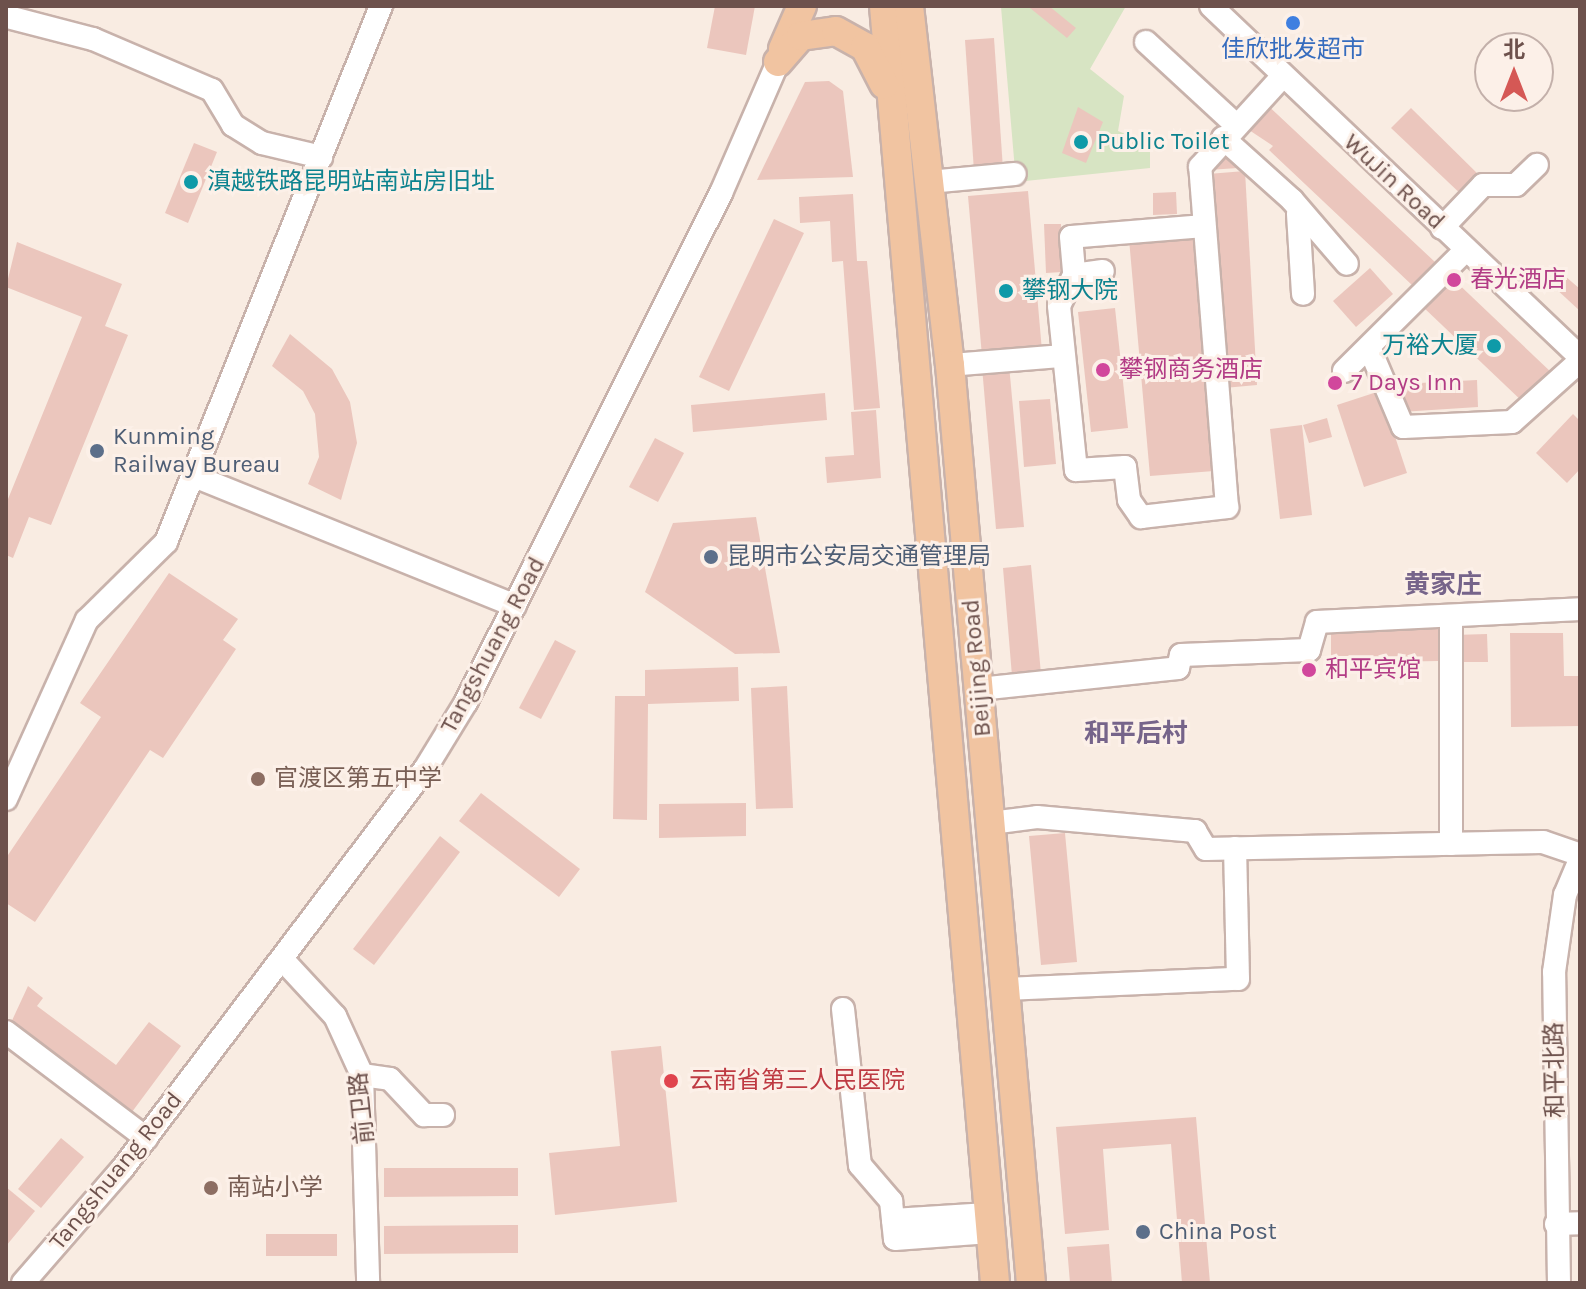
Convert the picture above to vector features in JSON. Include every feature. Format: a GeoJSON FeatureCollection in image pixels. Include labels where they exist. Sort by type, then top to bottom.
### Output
{"type":"FeatureCollection","features":[{"type":"Feature","properties":{"kind":"main road"},"geometry":{"type":"LineString","coordinates":[[778,62],[802,6]]}},
{"type":"Feature","properties":{"kind":"main road","name":"Beijing Road"},"geometry":{"type":"LineString","coordinates":[[884,6],[995,1283]]}},
{"type":"Feature","properties":{"kind":"main road","name":"Beijing Road"},"geometry":{"type":"LineString","coordinates":[[909,6],[950,365],[1031,1283]]}},
{"type":"Feature","properties":{"kind":"main road"},"geometry":{"type":"LineString","coordinates":[[778,62],[801,36],[847,34],[871,57],[892,107]]}},
{"type":"Feature","properties":{"kind":"street"},"geometry":{"type":"LineString","coordinates":[[6,799],[87,620],[166,542],[381,6]]}},
{"type":"Feature","properties":{"kind":"street","name":"WuJin Road"},"geometry":{"type":"LineString","coordinates":[[1211,6],[1580,359]]}},
{"type":"Feature","properties":{"kind":"street"},"geometry":{"type":"LineString","coordinates":[[9,15],[93,39],[212,90],[233,125],[262,143],[321,157]]}},
{"type":"Feature","properties":{"kind":"street"},"geometry":{"type":"LineString","coordinates":[[1146,42],[1292,200],[1298,214],[1303,294]]}},
{"type":"Feature","properties":{"kind":"street","name":"Tangshuang Road"},"geometry":{"type":"LineString","coordinates":[[23,1283],[146,1138],[425,769],[515,606],[721,193],[778,62]]}},
{"type":"Feature","properties":{"kind":"street"},"geometry":{"type":"LineString","coordinates":[[1204,226],[1161,233],[1071,237],[1074,275],[1059,306],[1076,470],[1125,467],[1129,500],[1141,517],[1227,507],[1200,167],[1282,77]]}},
{"type":"Feature","properties":{"kind":"street"},"geometry":{"type":"LineString","coordinates":[[1442,228],[1483,185],[1516,185],[1537,165]]}},
{"type":"Feature","properties":{"kind":"street"},"geometry":{"type":"LineString","coordinates":[[929,182],[1015,174]]}},
{"type":"Feature","properties":{"kind":"street"},"geometry":{"type":"LineString","coordinates":[[1298,214],[1347,264]]}},
{"type":"Feature","properties":{"kind":"street"},"geometry":{"type":"LineString","coordinates":[[1344,371],[1466,250]]}},
{"type":"Feature","properties":{"kind":"street"},"geometry":{"type":"LineString","coordinates":[[1074,275],[1103,271]]}},
{"type":"Feature","properties":{"kind":"street"},"geometry":{"type":"LineString","coordinates":[[1369,347],[1403,427],[1512,422],[1580,359]]}},
{"type":"Feature","properties":{"kind":"street"},"geometry":{"type":"LineString","coordinates":[[950,365],[1062,356]]}},
{"type":"Feature","properties":{"kind":"street"},"geometry":{"type":"LineString","coordinates":[[194,476],[515,606]]}},
{"type":"Feature","properties":{"kind":"street"},"geometry":{"type":"LineString","coordinates":[[979,689],[1178,668],[1181,655],[1309,650],[1317,622],[1451,620],[1580,609]]}},
{"type":"Feature","properties":{"kind":"street"},"geometry":{"type":"LineString","coordinates":[[1451,620],[1451,844]]}},
{"type":"Feature","properties":{"kind":"street"},"geometry":{"type":"LineString","coordinates":[[991,823],[1037,817],[1195,831],[1206,849],[1543,842],[1580,858]]}},
{"type":"Feature","properties":{"kind":"street"},"geometry":{"type":"LineString","coordinates":[[1005,989],[1238,979],[1235,848]]}},
{"type":"Feature","properties":{"kind":"street","name":"和平北路"},"geometry":{"type":"LineString","coordinates":[[1559,1283],[1554,972],[1565,895],[1580,858]]}},
{"type":"Feature","properties":{"kind":"street","name":"前卫路"},"geometry":{"type":"LineString","coordinates":[[282,959],[335,1016],[362,1075],[368,1283]]}},
{"type":"Feature","properties":{"kind":"street"},"geometry":{"type":"LineString","coordinates":[[843,1009],[860,1165],[891,1201],[894,1230],[989,1223]]}},
{"type":"Feature","properties":{"kind":"street"},"geometry":{"type":"LineString","coordinates":[[6,1032],[146,1138]]}},
{"type":"Feature","properties":{"kind":"street"},"geometry":{"type":"LineString","coordinates":[[362,1075],[390,1079],[424,1115],[443,1115]]}},
{"type":"Feature","properties":{"kind":"street"},"geometry":{"type":"LineString","coordinates":[[1556,1224],[1580,1223]]}},
{"type":"Feature","properties":{"kind":"green space"},"geometry":{"type":"Polygon","coordinates":[[[948,6],[1126,6],[1090,69],[1124,96],[1118,131],[1150,144],[1150,168],[1016,182],[1001,7],[948,6]]]}},
{"type":"Feature","properties":{"kind":"building"},"geometry":{"type":"Polygon","coordinates":[[[715,6],[755,6],[746,55],[707,48],[715,6]]]}},
{"type":"Feature","properties":{"kind":"building"},"geometry":{"type":"Polygon","coordinates":[[[1049,6],[1076,28],[1067,38],[1030,8],[1049,6]]]}},
{"type":"Feature","properties":{"kind":"building"},"geometry":{"type":"Polygon","coordinates":[[[994,38],[1003,169],[974,171],[965,40],[994,38]]]}},
{"type":"Feature","properties":{"kind":"building"},"geometry":{"type":"Polygon","coordinates":[[[829,81],[843,91],[853,177],[757,180],[805,82],[829,81]]]}},
{"type":"Feature","properties":{"kind":"building"},"geometry":{"type":"Polygon","coordinates":[[[1262,100],[1435,262],[1413,286],[1269,150],[1273,146],[1240,124],[1262,100]]]}},
{"type":"Feature","properties":{"kind":"building","name":"Public Toilet"},"geometry":{"type":"Polygon","coordinates":[[[1078,107],[1103,122],[1086,163],[1062,153],[1078,107]]]}},
{"type":"Feature","properties":{"kind":"building"},"geometry":{"type":"Polygon","coordinates":[[[1411,108],[1483,179],[1465,198],[1391,128],[1411,108]]]}},
{"type":"Feature","properties":{"kind":"building","name":"滇越铁路昆明站南站房旧址"},"geometry":{"type":"Polygon","coordinates":[[[194,143],[217,152],[188,223],[165,213],[194,143]]]}},
{"type":"Feature","properties":{"kind":"building"},"geometry":{"type":"Polygon","coordinates":[[[1237,157],[1238,168],[1208,170],[1207,159],[1237,157]]]}},
{"type":"Feature","properties":{"kind":"building"},"geometry":{"type":"Polygon","coordinates":[[[1245,171],[1257,385],[1224,388],[1208,174],[1245,171]]]}},
{"type":"Feature","properties":{"kind":"building","name":"攀钢大院"},"geometry":{"type":"Polygon","coordinates":[[[1028,191],[1042,351],[982,356],[968,196],[1028,191]]]}},
{"type":"Feature","properties":{"kind":"building"},"geometry":{"type":"Polygon","coordinates":[[[1176,192],[1177,214],[1153,215],[1153,193],[1176,192]]]}},
{"type":"Feature","properties":{"kind":"building"},"geometry":{"type":"Polygon","coordinates":[[[853,194],[857,261],[867,261],[880,408],[854,410],[843,261],[832,262],[830,221],[800,223],[799,197],[853,194]]]}},
{"type":"Feature","properties":{"kind":"building"},"geometry":{"type":"Polygon","coordinates":[[[774,219],[804,233],[729,391],[699,377],[774,219]]]}},
{"type":"Feature","properties":{"kind":"building"},"geometry":{"type":"Polygon","coordinates":[[[1044,224],[1061,224],[1062,272],[1046,273],[1044,224]]]}},
{"type":"Feature","properties":{"kind":"building"},"geometry":{"type":"Polygon","coordinates":[[[1193,233],[1214,471],[1150,476],[1129,239],[1193,233]]]}},
{"type":"Feature","properties":{"kind":"building"},"geometry":{"type":"Polygon","coordinates":[[[17,242],[122,284],[105,326],[128,335],[51,525],[29,517],[13,558],[6,555],[6,504],[82,317],[6,287],[17,242]]]}},
{"type":"Feature","properties":{"kind":"building"},"geometry":{"type":"Polygon","coordinates":[[[1370,268],[1393,294],[1356,327],[1333,301],[1370,268]]]}},
{"type":"Feature","properties":{"kind":"building","name":"万裕大厦"},"geometry":{"type":"Polygon","coordinates":[[[1450,276],[1553,374],[1525,404],[1422,306],[1450,276]]]}},
{"type":"Feature","properties":{"kind":"building"},"geometry":{"type":"Polygon","coordinates":[[[1565,276],[1580,289],[1580,311],[1554,287],[1565,276]]]}},
{"type":"Feature","properties":{"kind":"building","name":"攀钢商务酒店"},"geometry":{"type":"Polygon","coordinates":[[[1115,308],[1128,428],[1091,432],[1078,312],[1115,308]]]}},
{"type":"Feature","properties":{"kind":"building"},"geometry":{"type":"Polygon","coordinates":[[[290,334],[332,369],[350,402],[357,443],[341,500],[308,484],[319,457],[315,414],[303,391],[272,366],[290,334]]]}},
{"type":"Feature","properties":{"kind":"building"},"geometry":{"type":"Polygon","coordinates":[[[1009,365],[1024,527],[996,529],[982,367],[1009,365]]]}},
{"type":"Feature","properties":{"kind":"building"},"geometry":{"type":"Polygon","coordinates":[[[1477,380],[1478,407],[1401,412],[1400,384],[1477,380]]]}},
{"type":"Feature","properties":{"kind":"building"},"geometry":{"type":"Polygon","coordinates":[[[1380,391],[1407,473],[1364,487],[1337,405],[1380,391]]]}},
{"type":"Feature","properties":{"kind":"building"},"geometry":{"type":"Polygon","coordinates":[[[825,393],[827,420],[693,432],[691,405],[825,393]]]}},
{"type":"Feature","properties":{"kind":"building"},"geometry":{"type":"Polygon","coordinates":[[[1050,399],[1056,464],[1024,467],[1019,401],[1050,399]]]}},
{"type":"Feature","properties":{"kind":"building"},"geometry":{"type":"Polygon","coordinates":[[[876,410],[881,478],[827,483],[825,457],[854,455],[851,412],[876,410]]]}},
{"type":"Feature","properties":{"kind":"building"},"geometry":{"type":"Polygon","coordinates":[[[1573,414],[1580,421],[1580,469],[1567,483],[1536,453],[1573,414]]]}},
{"type":"Feature","properties":{"kind":"building"},"geometry":{"type":"Polygon","coordinates":[[[1327,418],[1332,437],[1309,443],[1303,425],[1327,418]]]}},
{"type":"Feature","properties":{"kind":"building"},"geometry":{"type":"Polygon","coordinates":[[[1302,425],[1312,515],[1280,519],[1270,429],[1302,425]]]}},
{"type":"Feature","properties":{"kind":"building"},"geometry":{"type":"Polygon","coordinates":[[[655,438],[684,453],[658,502],[629,487],[655,438]]]}},
{"type":"Feature","properties":{"kind":"building","name":"昆明市公安局交通管理局"},"geometry":{"type":"Polygon","coordinates":[[[756,517],[780,653],[735,654],[645,592],[673,523],[756,517]]]}},
{"type":"Feature","properties":{"kind":"building"},"geometry":{"type":"Polygon","coordinates":[[[1031,565],[1041,674],[1012,676],[1003,568],[1031,565]]]}},
{"type":"Feature","properties":{"kind":"building"},"geometry":{"type":"Polygon","coordinates":[[[169,573],[238,619],[223,640],[236,649],[163,758],[150,750],[35,922],[6,903],[6,858],[101,717],[80,703],[169,573]]]}},
{"type":"Feature","properties":{"kind":"building"},"geometry":{"type":"Polygon","coordinates":[[[1438,629],[1438,661],[1331,663],[1331,631],[1438,629]]]}},
{"type":"Feature","properties":{"kind":"building"},"geometry":{"type":"Polygon","coordinates":[[[1510,633],[1563,633],[1564,676],[1580,676],[1580,726],[1511,727],[1510,633]]]}},
{"type":"Feature","properties":{"kind":"building"},"geometry":{"type":"Polygon","coordinates":[[[1487,634],[1488,662],[1455,662],[1454,635],[1487,634]]]}},
{"type":"Feature","properties":{"kind":"building"},"geometry":{"type":"Polygon","coordinates":[[[555,640],[576,651],[541,719],[519,708],[555,640]]]}},
{"type":"Feature","properties":{"kind":"building"},"geometry":{"type":"Polygon","coordinates":[[[738,667],[739,701],[648,704],[647,820],[613,819],[615,696],[645,696],[645,670],[738,667]]]}},
{"type":"Feature","properties":{"kind":"building"},"geometry":{"type":"Polygon","coordinates":[[[787,686],[793,808],[756,809],[751,688],[787,686]]]}},
{"type":"Feature","properties":{"kind":"building"},"geometry":{"type":"Polygon","coordinates":[[[481,793],[580,869],[559,897],[459,821],[481,793]]]}},
{"type":"Feature","properties":{"kind":"building"},"geometry":{"type":"Polygon","coordinates":[[[746,803],[746,836],[659,838],[659,804],[746,803]]]}},
{"type":"Feature","properties":{"kind":"building"},"geometry":{"type":"Polygon","coordinates":[[[1065,833],[1077,962],[1041,965],[1029,836],[1065,833]]]}},
{"type":"Feature","properties":{"kind":"building"},"geometry":{"type":"Polygon","coordinates":[[[440,836],[460,852],[374,965],[353,949],[440,836]]]}},
{"type":"Feature","properties":{"kind":"building"},"geometry":{"type":"Polygon","coordinates":[[[28,986],[43,998],[37,1006],[116,1065],[149,1022],[181,1046],[129,1116],[9,1027],[28,986]]]}},
{"type":"Feature","properties":{"kind":"building"},"geometry":{"type":"Polygon","coordinates":[[[661,1046],[677,1202],[555,1215],[549,1153],[620,1146],[611,1051],[661,1046]]]}},
{"type":"Feature","properties":{"kind":"building"},"geometry":{"type":"Polygon","coordinates":[[[1196,1117],[1210,1283],[1182,1283],[1171,1144],[1103,1149],[1109,1230],[1065,1234],[1056,1127],[1196,1117]]]}},
{"type":"Feature","properties":{"kind":"building"},"geometry":{"type":"Polygon","coordinates":[[[61,1138],[84,1157],[41,1208],[18,1189],[61,1138]]]}},
{"type":"Feature","properties":{"kind":"building"},"geometry":{"type":"Polygon","coordinates":[[[384,1168],[518,1168],[518,1196],[384,1197],[384,1168]]]}},
{"type":"Feature","properties":{"kind":"building"},"geometry":{"type":"Polygon","coordinates":[[[6,1187],[35,1211],[6,1246],[6,1187]]]}},
{"type":"Feature","properties":{"kind":"building"},"geometry":{"type":"Polygon","coordinates":[[[518,1225],[518,1253],[384,1254],[384,1226],[518,1225]]]}},
{"type":"Feature","properties":{"kind":"building"},"geometry":{"type":"Polygon","coordinates":[[[266,1234],[337,1234],[337,1256],[266,1256],[266,1234]]]}},
{"type":"Feature","properties":{"kind":"building"},"geometry":{"type":"Polygon","coordinates":[[[1109,1244],[1112,1283],[1070,1283],[1067,1247],[1109,1244]]]}},
{"type":"Feature","properties":{"kind":"place","name":"佳欣批发超市"},"geometry":{"type":"Point","coordinates":[1293,23]}},
{"type":"Feature","properties":{"kind":"place","name":"Public Toilet"},"geometry":{"type":"Point","coordinates":[1081,142]}},
{"type":"Feature","properties":{"kind":"place","name":"滇越铁路昆明站南站房旧址"},"geometry":{"type":"Point","coordinates":[191,182]}},
{"type":"Feature","properties":{"kind":"place","name":"春光酒店"},"geometry":{"type":"Point","coordinates":[1454,280]}},
{"type":"Feature","properties":{"kind":"place","name":"攀钢大院"},"geometry":{"type":"Point","coordinates":[1006,291]}},
{"type":"Feature","properties":{"kind":"place","name":"万裕大厦"},"geometry":{"type":"Point","coordinates":[1494,346]}},
{"type":"Feature","properties":{"kind":"place","name":"攀钢商务酒店"},"geometry":{"type":"Point","coordinates":[1103,370]}},
{"type":"Feature","properties":{"kind":"place","name":"7 Days Inn"},"geometry":{"type":"Point","coordinates":[1335,383]}},
{"type":"Feature","properties":{"kind":"place","name":"Kunming Railway Bureau"},"geometry":{"type":"Point","coordinates":[97,451]}},
{"type":"Feature","properties":{"kind":"place","name":"昆明市公安局交通管理局"},"geometry":{"type":"Point","coordinates":[711,557]}},
{"type":"Feature","properties":{"kind":"place","name":"和平宾馆"},"geometry":{"type":"Point","coordinates":[1309,670]}},
{"type":"Feature","properties":{"kind":"place","name":"官渡区第五中学"},"geometry":{"type":"Point","coordinates":[258,779]}},
{"type":"Feature","properties":{"kind":"place","name":"云南省第三人民医院"},"geometry":{"type":"Point","coordinates":[671,1081]}},
{"type":"Feature","properties":{"kind":"place","name":"南站小学"},"geometry":{"type":"Point","coordinates":[211,1188]}},
{"type":"Feature","properties":{"kind":"place","name":"China Post"},"geometry":{"type":"Point","coordinates":[1143,1232]}},
{"type":"Feature","properties":{"kind":"district","name":"黄家庄"},"geometry":{"type":"Point","coordinates":[1443,585]}},
{"type":"Feature","properties":{"kind":"district","name":"和平后村"},"geometry":{"type":"Point","coordinates":[1136,734]}}]}
